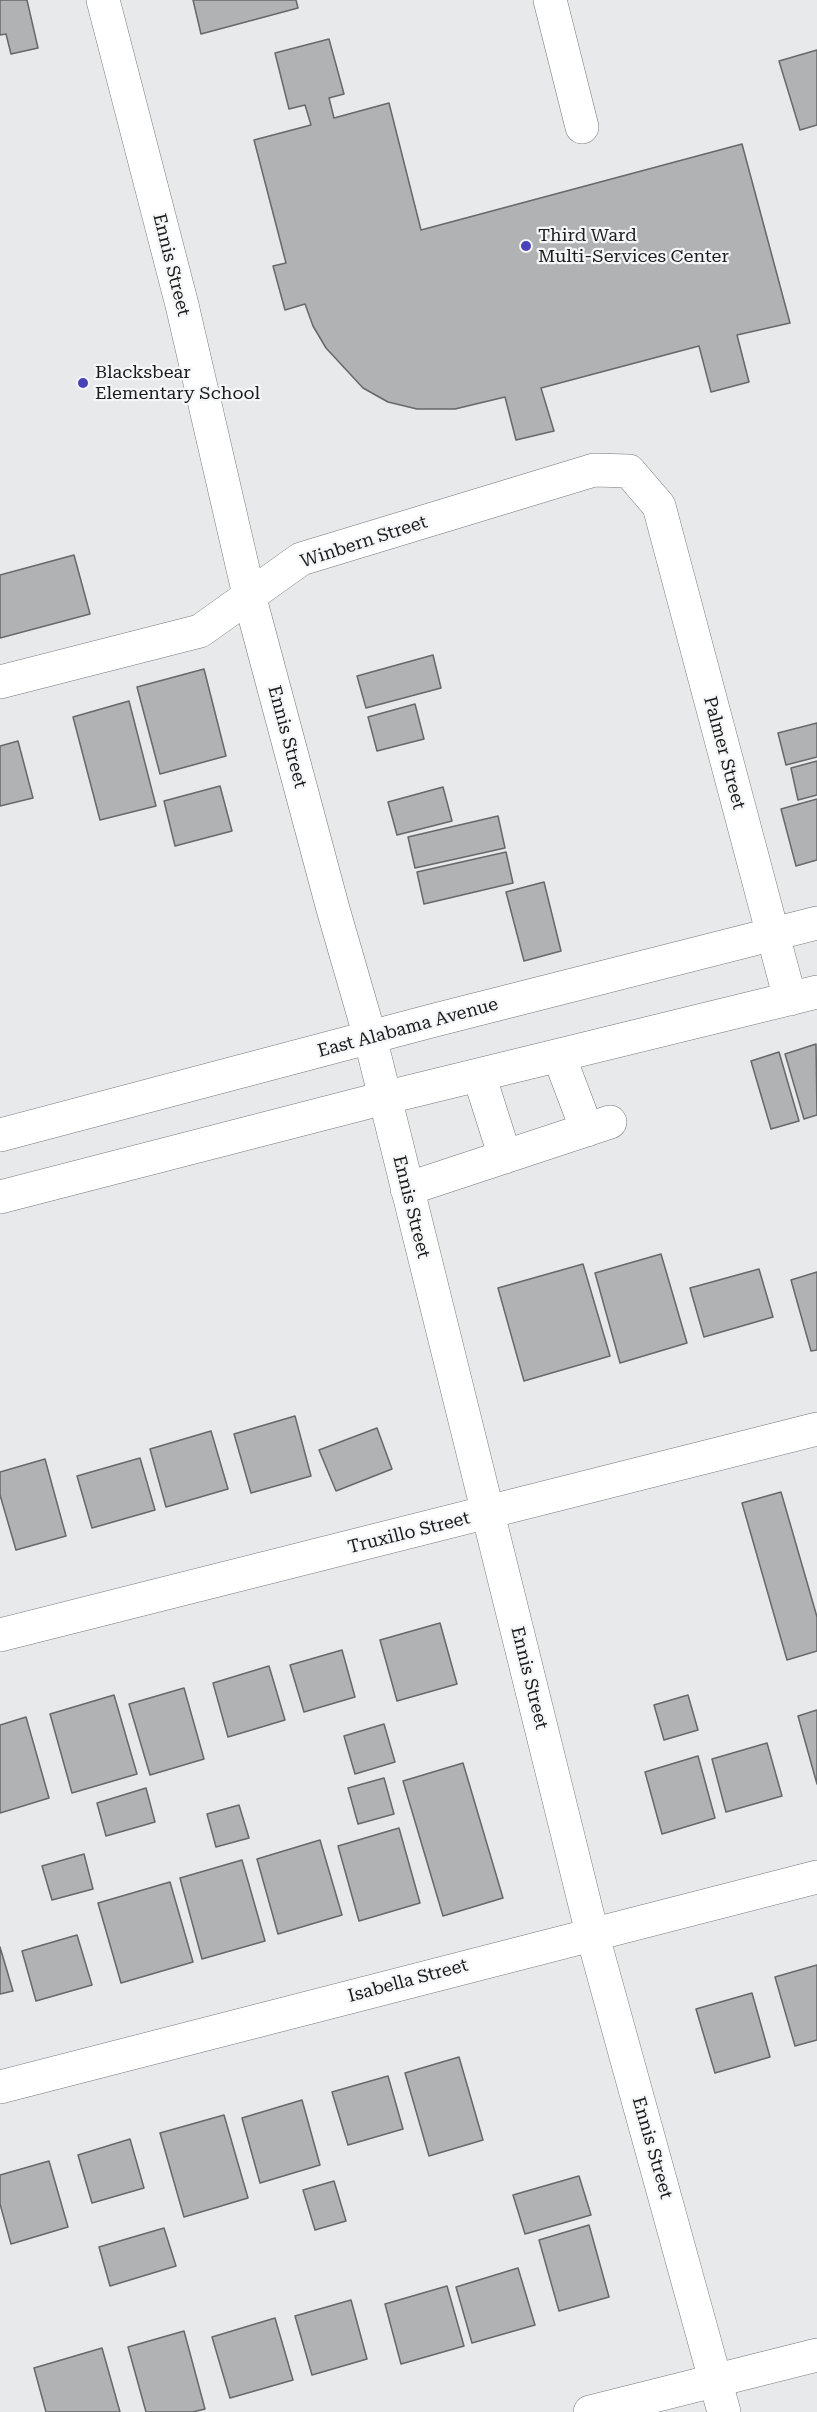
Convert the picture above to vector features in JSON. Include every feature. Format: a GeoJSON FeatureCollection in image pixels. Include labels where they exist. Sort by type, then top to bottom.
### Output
{"type":"FeatureCollection","features":[{"type":"Feature","properties":{"kind":"street","name":"Ennis Street"},"geometry":{"type":"LineString","coordinates":[[103,0],[182,306],[249,595],[333,909],[370,1037],[592,1933],[720,2397]]}},
{"type":"Feature","properties":{"kind":"street"},"geometry":{"type":"LineString","coordinates":[[550,0],[582,127]]}},
{"type":"Feature","properties":{"kind":"street","name":"Winbern Street"},"geometry":{"type":"LineString","coordinates":[[0,682],[200,630],[301,559],[594,470],[629,471],[659,506]]}},
{"type":"Feature","properties":{"kind":"street","name":"Palmer Street"},"geometry":{"type":"LineString","coordinates":[[659,506],[772,934],[803,996]]}},
{"type":"Feature","properties":{"kind":"street","name":"East Alabama Avenue"},"geometry":{"type":"LineString","coordinates":[[0,1135],[370,1037],[817,923]]}},
{"type":"Feature","properties":{"kind":"street"},"geometry":{"type":"LineString","coordinates":[[0,1197],[384,1098],[803,996]]}},
{"type":"Feature","properties":{"kind":"street"},"geometry":{"type":"LineString","coordinates":[[407,1189],[598,1126],[559,1056]]}},
{"type":"Feature","properties":{"kind":"street"},"geometry":{"type":"LineString","coordinates":[[479,1075],[506,1157]]}},
{"type":"Feature","properties":{"kind":"street","name":"Truxillo Street"},"geometry":{"type":"LineString","coordinates":[[0,1635],[817,1429]]}},
{"type":"Feature","properties":{"kind":"street","name":"Isabella Street"},"geometry":{"type":"LineString","coordinates":[[0,2087],[817,1876]]}},
{"type":"Feature","properties":{"kind":"street"},"geometry":{"type":"LineString","coordinates":[[590,2412],[720,2397],[817,2355]]}},
{"type":"Feature","properties":{"kind":"building"},"geometry":{"type":"Polygon","coordinates":[[[0,0],[27,0],[38,48],[11,54],[6,34],[0,35],[0,0]]]}},
{"type":"Feature","properties":{"kind":"building"},"geometry":{"type":"Polygon","coordinates":[[[193,0],[296,0],[298,8],[201,34],[193,0]]]}},
{"type":"Feature","properties":{"kind":"building","name":"Third Ward Multi-Services Center"},"geometry":{"type":"Polygon","coordinates":[[[329,39],[344,94],[329,98],[334,118],[389,103],[421,230],[742,144],[790,323],[737,335],[749,382],[711,392],[699,346],[541,388],[554,431],[516,440],[505,397],[455,409],[417,409],[388,402],[363,388],[326,348],[313,326],[305,304],[285,310],[273,266],[286,263],[254,140],[311,125],[305,105],[289,109],[275,53],[329,39]]]}},
{"type":"Feature","properties":{"kind":"building"},"geometry":{"type":"Polygon","coordinates":[[[817,50],[817,125],[800,130],[779,61],[817,50]]]}},
{"type":"Feature","properties":{"kind":"building"},"geometry":{"type":"Polygon","coordinates":[[[74,555],[90,614],[0,638],[0,575],[74,555]]]}},
{"type":"Feature","properties":{"kind":"building"},"geometry":{"type":"Polygon","coordinates":[[[433,655],[441,688],[366,708],[357,676],[433,655]]]}},
{"type":"Feature","properties":{"kind":"building"},"geometry":{"type":"Polygon","coordinates":[[[204,669],[226,756],[160,774],[137,687],[204,669]]]}},
{"type":"Feature","properties":{"kind":"building"},"geometry":{"type":"Polygon","coordinates":[[[129,701],[156,806],[100,820],[73,717],[129,701]]]}},
{"type":"Feature","properties":{"kind":"building"},"geometry":{"type":"Polygon","coordinates":[[[415,704],[424,739],[377,751],[368,717],[415,704]]]}},
{"type":"Feature","properties":{"kind":"building"},"geometry":{"type":"Polygon","coordinates":[[[817,723],[817,757],[786,765],[778,733],[817,723]]]}},
{"type":"Feature","properties":{"kind":"building"},"geometry":{"type":"Polygon","coordinates":[[[18,741],[33,798],[0,806],[0,746],[18,741]]]}},
{"type":"Feature","properties":{"kind":"building"},"geometry":{"type":"Polygon","coordinates":[[[817,761],[817,795],[798,800],[791,768],[817,761]]]}},
{"type":"Feature","properties":{"kind":"building"},"geometry":{"type":"Polygon","coordinates":[[[220,786],[232,831],[175,846],[164,801],[220,786]]]}},
{"type":"Feature","properties":{"kind":"building"},"geometry":{"type":"Polygon","coordinates":[[[443,787],[452,821],[397,835],[388,802],[443,787]]]}},
{"type":"Feature","properties":{"kind":"building"},"geometry":{"type":"Polygon","coordinates":[[[817,799],[817,860],[796,866],[781,809],[817,799]]]}},
{"type":"Feature","properties":{"kind":"building"},"geometry":{"type":"Polygon","coordinates":[[[498,816],[505,848],[415,868],[408,837],[498,816]]]}},
{"type":"Feature","properties":{"kind":"building"},"geometry":{"type":"Polygon","coordinates":[[[506,852],[513,883],[424,904],[417,872],[506,852]]]}},
{"type":"Feature","properties":{"kind":"building"},"geometry":{"type":"Polygon","coordinates":[[[544,882],[561,951],[524,961],[506,892],[544,882]]]}},
{"type":"Feature","properties":{"kind":"building"},"geometry":{"type":"Polygon","coordinates":[[[816,1044],[817,1115],[804,1119],[785,1054],[816,1044]]]}},
{"type":"Feature","properties":{"kind":"building"},"geometry":{"type":"Polygon","coordinates":[[[779,1052],[799,1121],[771,1129],[751,1061],[779,1052]]]}},
{"type":"Feature","properties":{"kind":"building"},"geometry":{"type":"Polygon","coordinates":[[[661,1254],[687,1343],[620,1363],[595,1273],[661,1254]]]}},
{"type":"Feature","properties":{"kind":"building"},"geometry":{"type":"Polygon","coordinates":[[[583,1264],[610,1356],[524,1381],[498,1288],[583,1264]]]}},
{"type":"Feature","properties":{"kind":"building"},"geometry":{"type":"Polygon","coordinates":[[[759,1269],[773,1317],[704,1337],[690,1288],[759,1269]]]}},
{"type":"Feature","properties":{"kind":"building"},"geometry":{"type":"Polygon","coordinates":[[[817,1272],[817,1350],[811,1351],[791,1280],[817,1272]]]}},
{"type":"Feature","properties":{"kind":"building"},"geometry":{"type":"Polygon","coordinates":[[[295,1416],[311,1476],[251,1493],[234,1434],[295,1416]]]}},
{"type":"Feature","properties":{"kind":"building"},"geometry":{"type":"Polygon","coordinates":[[[377,1428],[392,1469],[336,1491],[319,1450],[377,1428]]]}},
{"type":"Feature","properties":{"kind":"building"},"geometry":{"type":"Polygon","coordinates":[[[211,1431],[228,1489],[166,1507],[150,1449],[211,1431]]]}},
{"type":"Feature","properties":{"kind":"building"},"geometry":{"type":"Polygon","coordinates":[[[140,1458],[155,1510],[92,1528],[77,1476],[140,1458]]]}},
{"type":"Feature","properties":{"kind":"building"},"geometry":{"type":"Polygon","coordinates":[[[45,1459],[66,1536],[16,1550],[0,1495],[0,1472],[45,1459]]]}},
{"type":"Feature","properties":{"kind":"building"},"geometry":{"type":"Polygon","coordinates":[[[781,1492],[817,1617],[817,1651],[787,1660],[742,1503],[781,1492]]]}},
{"type":"Feature","properties":{"kind":"building"},"geometry":{"type":"Polygon","coordinates":[[[440,1623],[457,1684],[397,1701],[380,1640],[440,1623]]]}},
{"type":"Feature","properties":{"kind":"building"},"geometry":{"type":"Polygon","coordinates":[[[342,1650],[355,1697],[304,1712],[290,1665],[342,1650]]]}},
{"type":"Feature","properties":{"kind":"building"},"geometry":{"type":"Polygon","coordinates":[[[269,1666],[285,1720],[228,1737],[213,1683],[269,1666]]]}},
{"type":"Feature","properties":{"kind":"building"},"geometry":{"type":"Polygon","coordinates":[[[184,1688],[204,1759],[150,1775],[129,1704],[184,1688]]]}},
{"type":"Feature","properties":{"kind":"building"},"geometry":{"type":"Polygon","coordinates":[[[114,1695],[137,1774],[72,1793],[50,1714],[114,1695]]]}},
{"type":"Feature","properties":{"kind":"building"},"geometry":{"type":"Polygon","coordinates":[[[688,1695],[698,1730],[664,1740],[654,1705],[688,1695]]]}},
{"type":"Feature","properties":{"kind":"building"},"geometry":{"type":"Polygon","coordinates":[[[817,1710],[817,1784],[798,1716],[817,1710]]]}},
{"type":"Feature","properties":{"kind":"building"},"geometry":{"type":"Polygon","coordinates":[[[26,1717],[49,1798],[0,1813],[0,1725],[26,1717]]]}},
{"type":"Feature","properties":{"kind":"building"},"geometry":{"type":"Polygon","coordinates":[[[384,1724],[395,1762],[355,1774],[344,1736],[384,1724]]]}},
{"type":"Feature","properties":{"kind":"building"},"geometry":{"type":"Polygon","coordinates":[[[767,1743],[782,1796],[726,1812],[712,1759],[767,1743]]]}},
{"type":"Feature","properties":{"kind":"building"},"geometry":{"type":"Polygon","coordinates":[[[698,1756],[715,1818],[662,1834],[645,1772],[698,1756]]]}},
{"type":"Feature","properties":{"kind":"building"},"geometry":{"type":"Polygon","coordinates":[[[463,1763],[503,1898],[443,1916],[403,1781],[463,1763]]]}},
{"type":"Feature","properties":{"kind":"building"},"geometry":{"type":"Polygon","coordinates":[[[384,1778],[394,1814],[358,1824],[348,1788],[384,1778]]]}},
{"type":"Feature","properties":{"kind":"building"},"geometry":{"type":"Polygon","coordinates":[[[146,1788],[155,1822],[106,1836],[97,1803],[146,1788]]]}},
{"type":"Feature","properties":{"kind":"building"},"geometry":{"type":"Polygon","coordinates":[[[239,1805],[249,1838],[216,1847],[207,1814],[239,1805]]]}},
{"type":"Feature","properties":{"kind":"building"},"geometry":{"type":"Polygon","coordinates":[[[399,1828],[420,1903],[359,1921],[338,1846],[399,1828]]]}},
{"type":"Feature","properties":{"kind":"building"},"geometry":{"type":"Polygon","coordinates":[[[320,1840],[342,1915],[278,1934],[257,1859],[320,1840]]]}},
{"type":"Feature","properties":{"kind":"building"},"geometry":{"type":"Polygon","coordinates":[[[84,1854],[93,1889],[52,1900],[42,1866],[84,1854]]]}},
{"type":"Feature","properties":{"kind":"building"},"geometry":{"type":"Polygon","coordinates":[[[242,1860],[265,1941],[202,1959],[180,1878],[242,1860]]]}},
{"type":"Feature","properties":{"kind":"building"},"geometry":{"type":"Polygon","coordinates":[[[170,1882],[193,1962],[121,1983],[98,1903],[170,1882]]]}},
{"type":"Feature","properties":{"kind":"building"},"geometry":{"type":"Polygon","coordinates":[[[77,1935],[92,1985],[36,2001],[22,1951],[77,1935]]]}},
{"type":"Feature","properties":{"kind":"building"},"geometry":{"type":"Polygon","coordinates":[[[0,1947],[13,1991],[0,1994],[0,1947]]]}},
{"type":"Feature","properties":{"kind":"building"},"geometry":{"type":"Polygon","coordinates":[[[817,1965],[817,2040],[795,2046],[775,1977],[817,1965]]]}},
{"type":"Feature","properties":{"kind":"building"},"geometry":{"type":"Polygon","coordinates":[[[752,1993],[770,2057],[715,2073],[696,2009],[752,1993]]]}},
{"type":"Feature","properties":{"kind":"building"},"geometry":{"type":"Polygon","coordinates":[[[459,2057],[483,2140],[429,2156],[405,2073],[459,2057]]]}},
{"type":"Feature","properties":{"kind":"building"},"geometry":{"type":"Polygon","coordinates":[[[388,2076],[403,2129],[348,2145],[332,2092],[388,2076]]]}},
{"type":"Feature","properties":{"kind":"building"},"geometry":{"type":"Polygon","coordinates":[[[302,2100],[320,2165],[260,2183],[242,2118],[302,2100]]]}},
{"type":"Feature","properties":{"kind":"building"},"geometry":{"type":"Polygon","coordinates":[[[224,2115],[248,2198],[184,2217],[160,2133],[224,2115]]]}},
{"type":"Feature","properties":{"kind":"building"},"geometry":{"type":"Polygon","coordinates":[[[130,2139],[144,2188],[92,2203],[78,2155],[130,2139]]]}},
{"type":"Feature","properties":{"kind":"building"},"geometry":{"type":"Polygon","coordinates":[[[49,2161],[68,2227],[11,2244],[0,2204],[0,2175],[49,2161]]]}},
{"type":"Feature","properties":{"kind":"building"},"geometry":{"type":"Polygon","coordinates":[[[579,2176],[591,2215],[525,2234],[513,2195],[579,2176]]]}},
{"type":"Feature","properties":{"kind":"building"},"geometry":{"type":"Polygon","coordinates":[[[334,2181],[346,2221],[315,2230],[303,2190],[334,2181]]]}},
{"type":"Feature","properties":{"kind":"building"},"geometry":{"type":"Polygon","coordinates":[[[589,2225],[609,2297],[559,2311],[539,2240],[589,2225]]]}},
{"type":"Feature","properties":{"kind":"building"},"geometry":{"type":"Polygon","coordinates":[[[164,2228],[176,2266],[110,2286],[99,2247],[164,2228]]]}},
{"type":"Feature","properties":{"kind":"building"},"geometry":{"type":"Polygon","coordinates":[[[518,2268],[535,2325],[472,2343],[456,2287],[518,2268]]]}},
{"type":"Feature","properties":{"kind":"building"},"geometry":{"type":"Polygon","coordinates":[[[447,2286],[464,2346],[401,2364],[385,2304],[447,2286]]]}},
{"type":"Feature","properties":{"kind":"building"},"geometry":{"type":"Polygon","coordinates":[[[351,2300],[367,2359],[312,2375],[295,2316],[351,2300]]]}},
{"type":"Feature","properties":{"kind":"building"},"geometry":{"type":"Polygon","coordinates":[[[275,2318],[293,2380],[230,2398],[212,2337],[275,2318]]]}},
{"type":"Feature","properties":{"kind":"building"},"geometry":{"type":"Polygon","coordinates":[[[184,2331],[205,2409],[193,2412],[146,2412],[128,2347],[184,2331]]]}},
{"type":"Feature","properties":{"kind":"building"},"geometry":{"type":"Polygon","coordinates":[[[102,2348],[120,2412],[46,2412],[34,2368],[102,2348]]]}},
{"type":"Feature","properties":{"kind":"place","name":"Third Ward Multi-Services Center"},"geometry":{"type":"Point","coordinates":[526,246]}},
{"type":"Feature","properties":{"kind":"place","name":"Blacksbear Elementary School"},"geometry":{"type":"Point","coordinates":[83,383]}}]}
